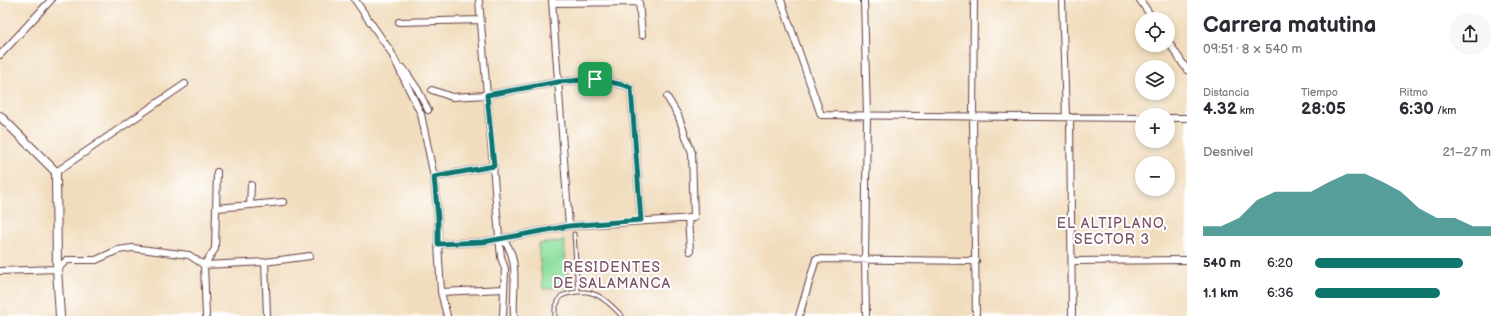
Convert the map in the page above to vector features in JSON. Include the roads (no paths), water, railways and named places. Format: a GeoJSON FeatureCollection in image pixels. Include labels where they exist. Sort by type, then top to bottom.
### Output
{"type":"FeatureCollection","features":[{"type":"Feature","properties":{"kind":"street"},"geometry":{"type":"LineString","coordinates":[[0,55],[51,0]]}},
{"type":"Feature","properties":{"kind":"street"},"geometry":{"type":"LineString","coordinates":[[355,0],[418,90],[428,110]]}},
{"type":"Feature","properties":{"kind":"street"},"geometry":{"type":"LineString","coordinates":[[479,0],[499,238],[501,257],[505,269],[503,316]]}},
{"type":"Feature","properties":{"kind":"street"},"geometry":{"type":"LineString","coordinates":[[781,0],[821,115],[1135,118]]}},
{"type":"Feature","properties":{"kind":"street"},"geometry":{"type":"LineString","coordinates":[[864,0],[867,116],[865,260],[866,316]]}},
{"type":"Feature","properties":{"kind":"street"},"geometry":{"type":"LineString","coordinates":[[974,0],[973,117],[976,316]]}},
{"type":"Feature","properties":{"kind":"street"},"geometry":{"type":"LineString","coordinates":[[1062,0],[1068,117],[1072,316]]}},
{"type":"Feature","properties":{"kind":"street"},"geometry":{"type":"LineString","coordinates":[[1140,0],[1148,12]]}},
{"type":"Feature","properties":{"kind":"street"},"geometry":{"type":"LineString","coordinates":[[569,226],[552,1],[639,2],[642,34]]}},
{"type":"Feature","properties":{"kind":"street"},"geometry":{"type":"LineString","coordinates":[[399,22],[480,20]]}},
{"type":"Feature","properties":{"kind":"street"},"geometry":{"type":"LineString","coordinates":[[391,52],[421,114],[434,177],[438,218],[441,292],[447,316]]}},
{"type":"Feature","properties":{"kind":"street"},"geometry":{"type":"LineString","coordinates":[[1175,52],[1187,70]]}},
{"type":"Feature","properties":{"kind":"street"},"geometry":{"type":"LineString","coordinates":[[432,90],[452,97],[487,95],[558,82],[595,79],[624,85],[631,88],[641,220]]}},
{"type":"Feature","properties":{"kind":"street"},"geometry":{"type":"LineString","coordinates":[[56,172],[185,84]]}},
{"type":"Feature","properties":{"kind":"street"},"geometry":{"type":"LineString","coordinates":[[438,244],[483,242],[569,226],[641,220],[694,218],[692,153],[678,115],[667,97]]}},
{"type":"Feature","properties":{"kind":"street"},"geometry":{"type":"LineString","coordinates":[[0,116],[56,172],[57,269],[60,316]]}},
{"type":"Feature","properties":{"kind":"street"},"geometry":{"type":"LineString","coordinates":[[1175,118],[1187,118]]}},
{"type":"Feature","properties":{"kind":"street"},"geometry":{"type":"LineString","coordinates":[[434,177],[494,166]]}},
{"type":"Feature","properties":{"kind":"street"},"geometry":{"type":"LineString","coordinates":[[206,316],[204,265],[215,249],[217,172]]}},
{"type":"Feature","properties":{"kind":"street"},"geometry":{"type":"LineString","coordinates":[[250,205],[251,185]]}},
{"type":"Feature","properties":{"kind":"street"},"geometry":{"type":"LineString","coordinates":[[217,208],[283,202]]}},
{"type":"Feature","properties":{"kind":"street"},"geometry":{"type":"LineString","coordinates":[[688,218],[690,251]]}},
{"type":"Feature","properties":{"kind":"street"},"geometry":{"type":"LineString","coordinates":[[499,238],[506,242],[513,256],[514,316]]}},
{"type":"Feature","properties":{"kind":"street"},"geometry":{"type":"LineString","coordinates":[[0,271],[57,269],[67,260],[96,260],[118,250],[132,248],[189,255],[204,265],[265,262],[310,256]]}},
{"type":"Feature","properties":{"kind":"street"},"geometry":{"type":"LineString","coordinates":[[799,316],[816,259],[976,261]]}},
{"type":"Feature","properties":{"kind":"street"},"geometry":{"type":"LineString","coordinates":[[1072,261],[1187,260]]}},
{"type":"Feature","properties":{"kind":"street"},"geometry":{"type":"LineString","coordinates":[[265,262],[267,316]]}},
{"type":"Feature","properties":{"kind":"street"},"geometry":{"type":"LineString","coordinates":[[441,292],[503,289]]}},
{"type":"Feature","properties":{"kind":"lane"},"geometry":{"type":"LineString","coordinates":[[574,234],[578,291]]}},
{"type":"Feature","properties":{"kind":"lane"},"geometry":{"type":"LineString","coordinates":[[555,316],[555,308],[561,296],[578,291],[598,294],[608,301],[622,316]]}},
{"type":"Feature","properties":{"kind":"district","name":"EL ALTIPLANO, SECTOR 3"},"geometry":{"type":"Point","coordinates":[1112,232]}},
{"type":"Feature","properties":{"kind":"district","name":"RESIDENTES DE SALAMANCA"},"geometry":{"type":"Point","coordinates":[612,276]}}]}
